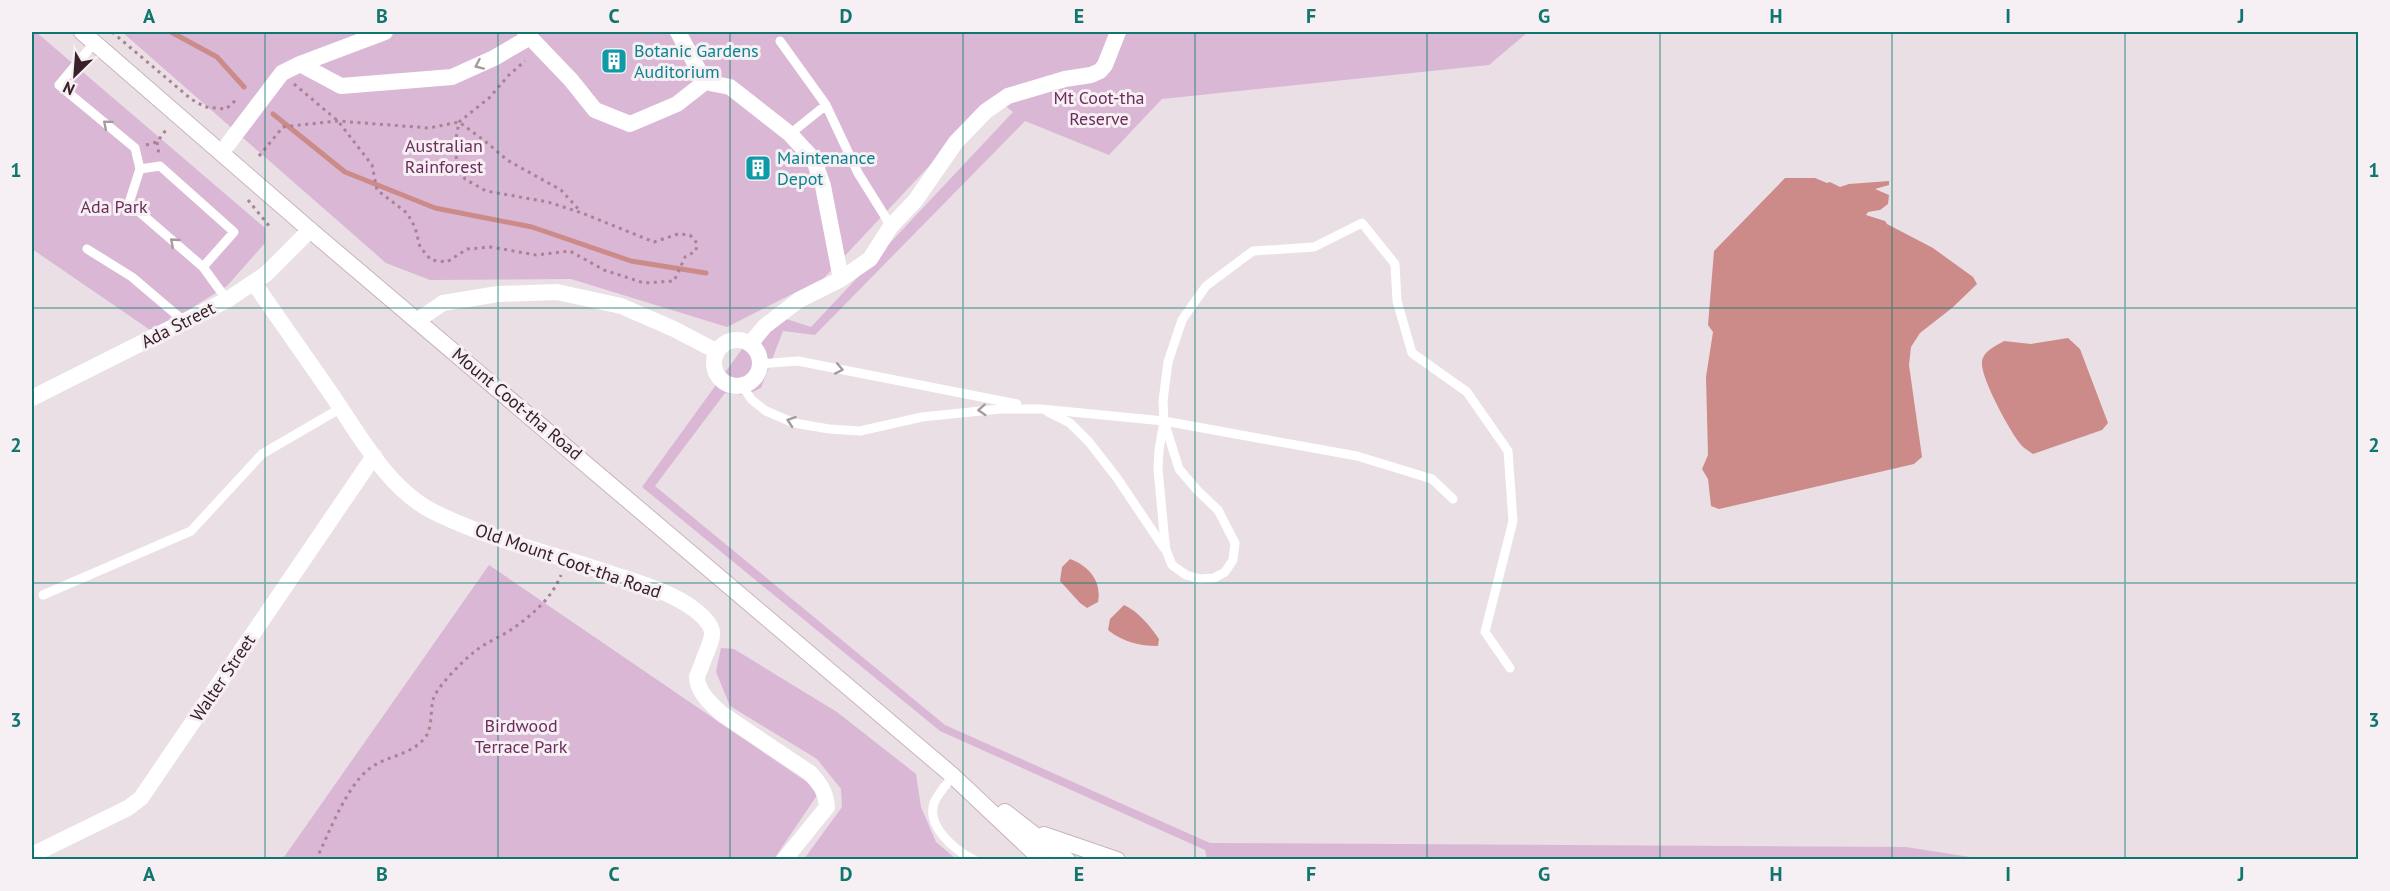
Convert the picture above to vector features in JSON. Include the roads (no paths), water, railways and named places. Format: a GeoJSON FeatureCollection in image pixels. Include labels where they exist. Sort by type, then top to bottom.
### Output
{"type":"FeatureCollection","features":[{"type":"Feature","properties":{"kind":"street"},"geometry":{"type":"LineString","coordinates":[[222,152],[282,73],[300,63],[385,32]]}},
{"type":"Feature","properties":{"kind":"street"},"geometry":{"type":"LineString","coordinates":[[678,32],[705,82]]}},
{"type":"Feature","properties":{"kind":"street"},"geometry":{"type":"LineString","coordinates":[[750,344],[765,326],[799,300],[841,279],[870,259],[891,226],[915,201],[956,142],[986,111],[1008,96],[1100,71],[1110,55],[1118,32]]}},
{"type":"Feature","properties":{"kind":"street","name":"Mount Coot-tha Road"},"geometry":{"type":"LineString","coordinates":[[88,37],[310,230],[953,776],[1042,860]]}},
{"type":"Feature","properties":{"kind":"street"},"geometry":{"type":"LineString","coordinates":[[300,63],[341,86],[452,77],[532,39],[572,80],[595,110],[630,124],[677,104],[705,82],[730,87],[790,134],[814,160],[823,186],[841,279]]}},
{"type":"Feature","properties":{"kind":"street","name":"Ada Street"},"geometry":{"type":"LineString","coordinates":[[32,398],[227,300],[254,283],[310,230]]}},
{"type":"Feature","properties":{"kind":"street","name":"Old Mount Coot-tha Road"},"geometry":{"type":"LineString","coordinates":[[254,283],[374,456],[398,485],[433,512],[474,530],[659,591],[693,608],[712,627],[712,643],[697,677],[705,696],[722,714],[810,773],[821,785],[826,796],[827,807],[784,860]]}},
{"type":"Feature","properties":{"kind":"street"},"geometry":{"type":"LineString","coordinates":[[418,320],[443,303],[498,294],[557,292],[621,306],[674,329],[716,351]]}},
{"type":"Feature","properties":{"kind":"street"},"geometry":{"type":"LineString","coordinates":[[728,341],[744,341],[750,344],[759,357],[760,364],[755,378],[742,386],[734,387],[720,380],[713,366],[716,351],[728,341]]}},
{"type":"Feature","properties":{"kind":"street","name":"Walter Street"},"geometry":{"type":"LineString","coordinates":[[34,856],[128,808],[141,798],[374,456]]}},
{"type":"Feature","properties":{"kind":"street","name":"Mount Coot-tha Road"},"geometry":{"type":"LineString","coordinates":[[953,776],[1004,811],[1067,860]]}},
{"type":"Feature","properties":{"kind":"street"},"geometry":{"type":"LineString","coordinates":[[1004,811],[1049,838],[1117,860]]}},
{"type":"Feature","properties":{"kind":"lane"},"geometry":{"type":"LineString","coordinates":[[88,37],[59,85],[135,148],[140,169],[129,203],[203,267],[227,300]]}},
{"type":"Feature","properties":{"kind":"lane"},"geometry":{"type":"LineString","coordinates":[[780,41],[826,105],[858,173],[891,226]]}},
{"type":"Feature","properties":{"kind":"lane"},"geometry":{"type":"LineString","coordinates":[[790,134],[826,105]]}},
{"type":"Feature","properties":{"kind":"lane"},"geometry":{"type":"LineString","coordinates":[[140,169],[160,166],[234,232],[203,267]]}},
{"type":"Feature","properties":{"kind":"lane"},"geometry":{"type":"LineString","coordinates":[[1166,550],[1158,469],[1159,450],[1164,422],[1163,402],[1168,362],[1182,320],[1206,286],[1254,251],[1314,247],[1362,223],[1395,264],[1396,301],[1412,353],[1467,392],[1508,451],[1513,521],[1485,632],[1510,668]]}},
{"type":"Feature","properties":{"kind":"lane"},"geometry":{"type":"LineString","coordinates":[[87,249],[132,277],[185,322]]}},
{"type":"Feature","properties":{"kind":"lane"},"geometry":{"type":"LineString","coordinates":[[760,364],[798,361],[1041,409],[1164,422],[1357,456],[1432,479],[1453,499]]}},
{"type":"Feature","properties":{"kind":"lane"},"geometry":{"type":"LineString","coordinates":[[742,386],[752,400],[766,411],[794,423],[829,429],[860,431],[961,411],[1041,409],[1070,423],[1089,442],[1117,477],[1166,550],[1172,564],[1185,575],[1200,579],[1214,578],[1225,572],[1233,560],[1235,543],[1218,510],[1197,491],[1179,469],[1164,422]]}},
{"type":"Feature","properties":{"kind":"lane"},"geometry":{"type":"LineString","coordinates":[[43,595],[190,531],[262,454],[341,408]]}},
{"type":"Feature","properties":{"kind":"lane"},"geometry":{"type":"LineString","coordinates":[[953,776],[934,801],[932,812],[934,820],[948,841],[974,860]]}},
{"type":"Feature","properties":{"kind":"waterway"},"geometry":{"type":"LineString","coordinates":[[171,32],[217,57],[244,87]]}},
{"type":"Feature","properties":{"kind":"waterway"},"geometry":{"type":"LineString","coordinates":[[273,114],[345,172],[435,208],[532,227],[631,261],[706,273]]}},
{"type":"Feature","properties":{"kind":"place","name":"Botanic Gardens Auditorium"},"geometry":{"type":"Point","coordinates":[614,61]}},
{"type":"Feature","properties":{"kind":"place","name":"Maintenance Depot"},"geometry":{"type":"Point","coordinates":[758,168]}},
{"type":"Feature","properties":{"kind":"park label","name":"Mt Coot-tha Reserve"},"geometry":{"type":"Point","coordinates":[1099,108]}},
{"type":"Feature","properties":{"kind":"park label","name":"Australian Rainforest"},"geometry":{"type":"Point","coordinates":[444,156]}},
{"type":"Feature","properties":{"kind":"park label","name":"Ada Park"},"geometry":{"type":"Point","coordinates":[114,207]}},
{"type":"Feature","properties":{"kind":"park label","name":"Birdwood Terrace Park"},"geometry":{"type":"Point","coordinates":[521,736]}}]}
